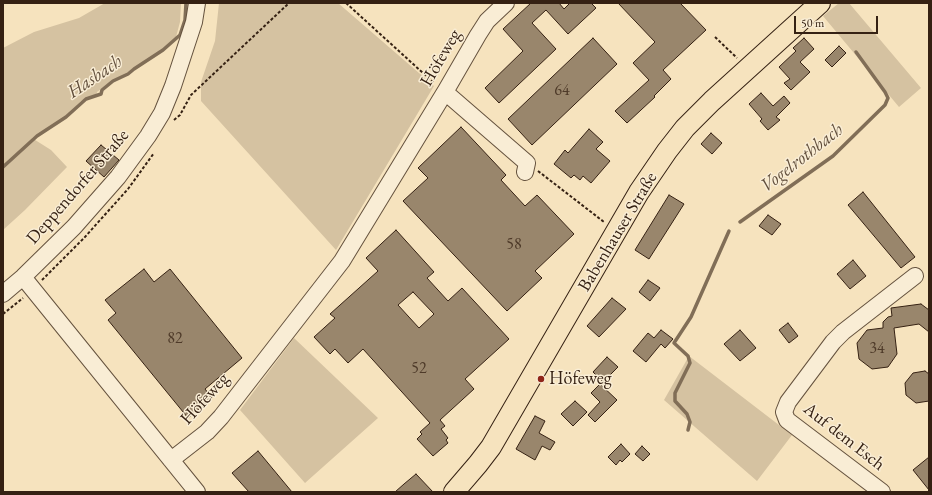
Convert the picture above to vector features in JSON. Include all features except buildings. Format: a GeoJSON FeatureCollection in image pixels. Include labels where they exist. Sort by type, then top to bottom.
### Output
{"type":"FeatureCollection","features":[{"type":"Feature","properties":{"kind":"main road","name":"Babenhauser Straße"},"geometry":{"type":"LineString","coordinates":[[454,492],[491,447],[639,192],[667,151],[685,128],[712,101],[820,3]]}},
{"type":"Feature","properties":{"kind":"street","name":"Deppendorfer Straße"},"geometry":{"type":"LineString","coordinates":[[3,294],[23,277],[74,227],[118,177],[148,136],[162,113],[173,86],[194,22],[197,3]]}},
{"type":"Feature","properties":{"kind":"street","name":"Höfeweg"},"geometry":{"type":"LineString","coordinates":[[171,460],[207,432],[221,417],[342,260],[487,21],[506,3]]}},
{"type":"Feature","properties":{"kind":"street"},"geometry":{"type":"LineString","coordinates":[[445,92],[526,168]]}},
{"type":"Feature","properties":{"kind":"street","name":"Auf dem Esch"},"geometry":{"type":"LineString","coordinates":[[882,492],[787,420],[784,412],[788,402],[833,342],[843,332],[915,276]]}},
{"type":"Feature","properties":{"kind":"street"},"geometry":{"type":"LineString","coordinates":[[23,277],[197,492]]}},
{"type":"Feature","properties":{"kind":"path"},"geometry":{"type":"LineString","coordinates":[[169,125],[180,115],[191,95],[289,3]]}},
{"type":"Feature","properties":{"kind":"path"},"geometry":{"type":"LineString","coordinates":[[346,3],[445,92]]}},
{"type":"Feature","properties":{"kind":"path"},"geometry":{"type":"LineString","coordinates":[[715,37],[738,58]]}},
{"type":"Feature","properties":{"kind":"path"},"geometry":{"type":"LineString","coordinates":[[526,168],[605,223]]}},
{"type":"Feature","properties":{"kind":"path"},"geometry":{"type":"LineString","coordinates":[[3,314],[25,296]]}},
{"type":"Feature","properties":{"kind":"shaded area"},"geometry":{"type":"Polygon","coordinates":[[[105,3],[181,3],[180,22],[176,37],[159,52],[108,84],[97,92],[96,96],[81,101],[62,119],[32,138],[51,150],[67,167],[3,230],[3,48],[34,32],[79,18],[105,3]]]}},
{"type":"Feature","properties":{"kind":"shaded area"},"geometry":{"type":"Polygon","coordinates":[[[219,3],[338,3],[434,86],[336,250],[201,101],[201,82],[215,41],[219,3]]]}},
{"type":"Feature","properties":{"kind":"shaded area"},"geometry":{"type":"Polygon","coordinates":[[[839,3],[849,3],[921,88],[899,107],[823,16],[839,3]]]}},
{"type":"Feature","properties":{"kind":"shaded area"},"geometry":{"type":"Polygon","coordinates":[[[294,338],[378,418],[305,483],[240,410],[294,338]]]}},
{"type":"Feature","properties":{"kind":"shaded area"},"geometry":{"type":"Polygon","coordinates":[[[689,356],[792,435],[757,481],[664,400],[689,356]]]}},
{"type":"Feature","properties":{"kind":"waterway","name":"Hasbach"},"geometry":{"type":"LineString","coordinates":[[3,167],[37,136],[66,117],[86,99],[101,94],[102,90],[113,81],[128,74],[163,50],[180,35],[185,20],[186,3]]}},
{"type":"Feature","properties":{"kind":"waterway","name":"Vogelrothbach"},"geometry":{"type":"LineString","coordinates":[[740,222],[833,156],[885,105],[888,98],[885,92],[856,52]]}},
{"type":"Feature","properties":{"kind":"waterway","name":"Vogelrothbach"},"geometry":{"type":"LineString","coordinates":[[688,430],[690,422],[687,414],[675,401],[675,393],[690,363],[688,356],[674,343],[691,317],[729,231]]}},
{"type":"Feature","properties":{"kind":"place","name":"Höfeweg"},"geometry":{"type":"Point","coordinates":[541,379]}}]}
